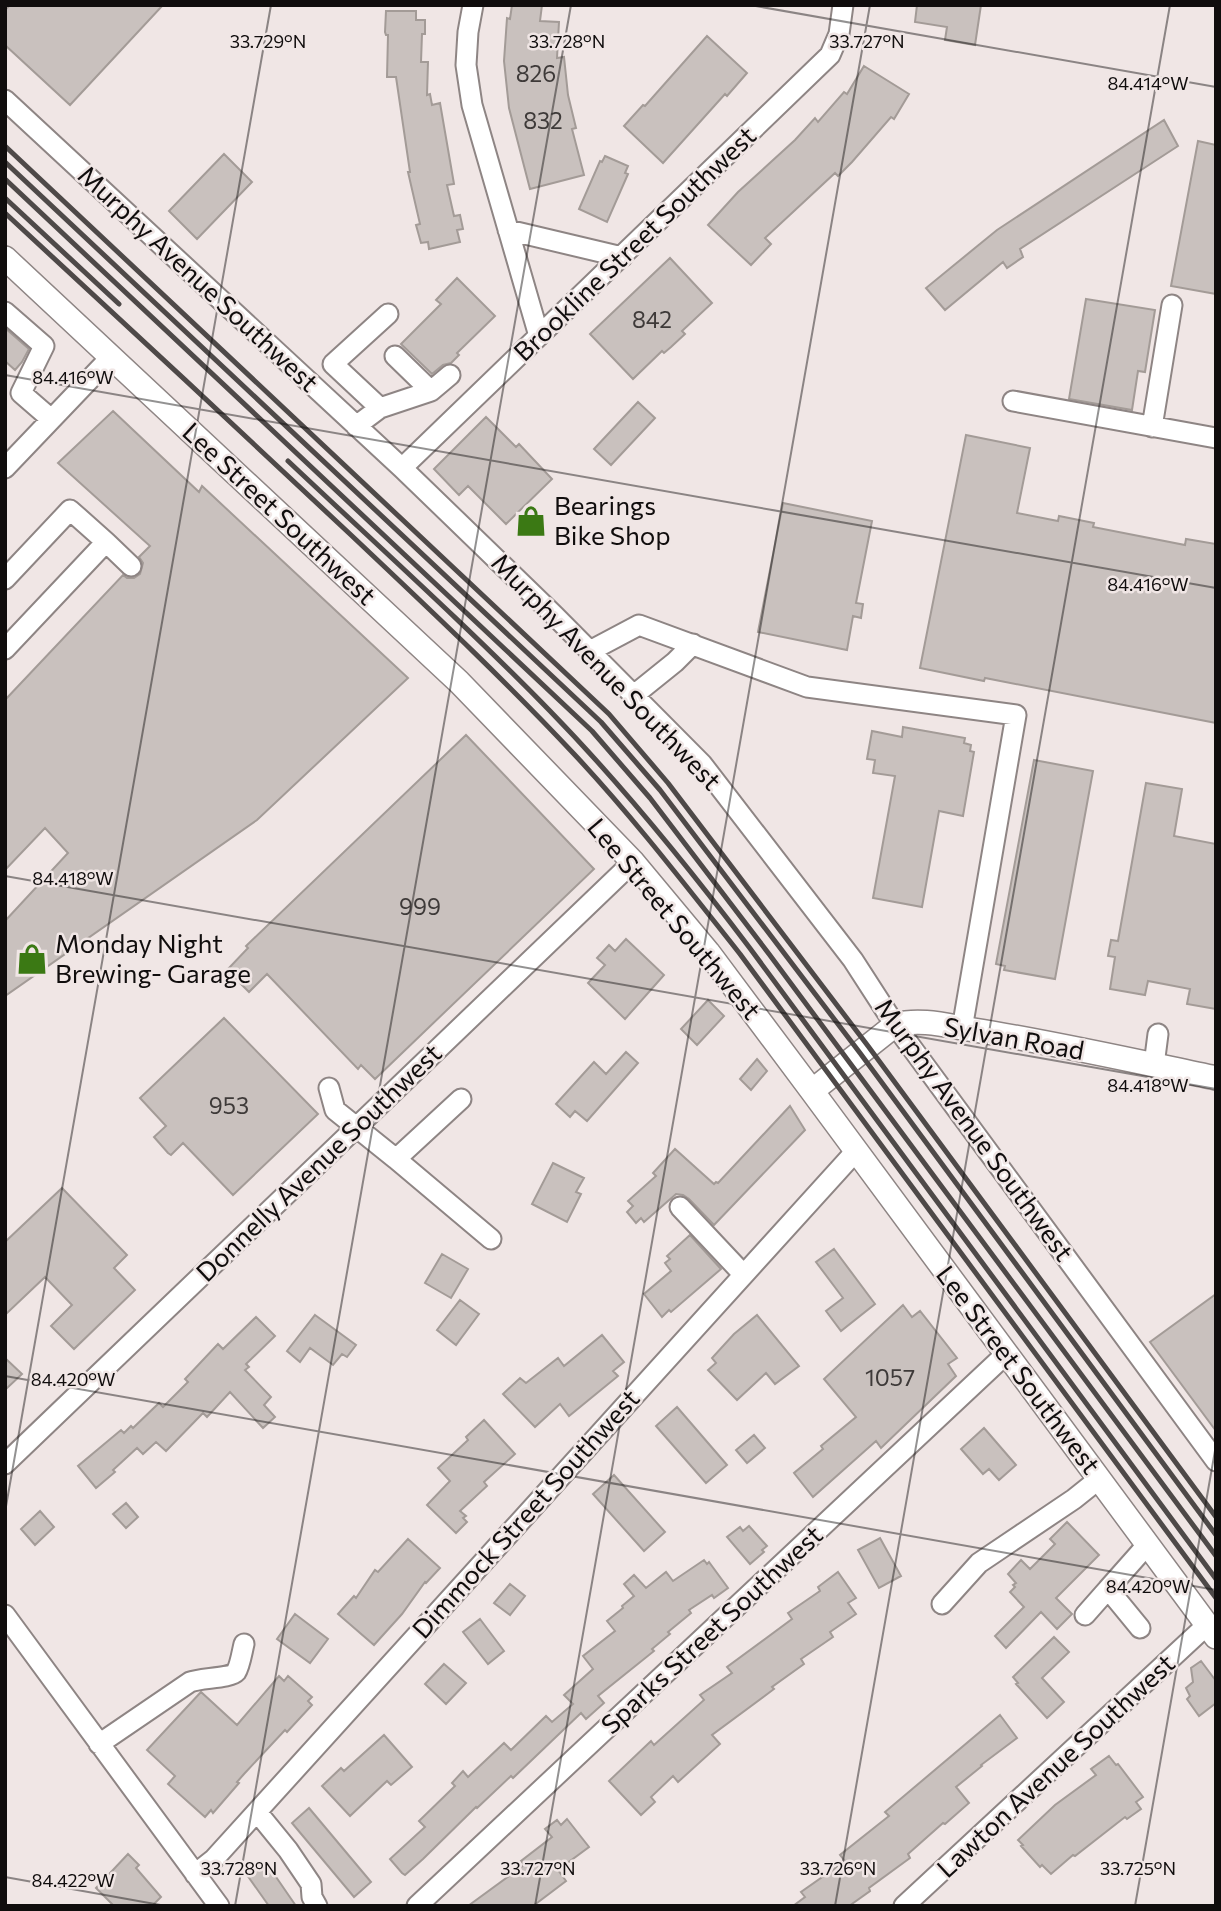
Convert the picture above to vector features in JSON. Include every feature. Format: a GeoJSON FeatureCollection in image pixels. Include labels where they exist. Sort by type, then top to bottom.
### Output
{"type":"FeatureCollection","features":[{"type":"Feature","properties":{"kind":"main road","name":"Lee Street Southwest"},"geometry":{"type":"LineString","coordinates":[[5,258],[470,693],[633,862],[708,952],[1211,1631]]}},
{"type":"Feature","properties":{"kind":"main road","name":"Sylvan Road"},"geometry":{"type":"LineString","coordinates":[[895,1024],[906,1021],[923,1022],[962,1028],[1216,1078]]}},
{"type":"Feature","properties":{"kind":"main road"},"geometry":{"type":"LineString","coordinates":[[812,1091],[895,1024]]}},
{"type":"Feature","properties":{"kind":"street"},"geometry":{"type":"LineString","coordinates":[[473,5],[466,65],[472,105],[539,336]]}},
{"type":"Feature","properties":{"kind":"street","name":"Brookline Street Southwest"},"geometry":{"type":"LineString","coordinates":[[402,468],[830,55],[839,34],[843,5]]}},
{"type":"Feature","properties":{"kind":"street","name":"Murphy Avenue Southwest"},"geometry":{"type":"LineString","coordinates":[[5,100],[402,468],[554,615],[702,764],[853,960],[895,1024],[1216,1461]]}},
{"type":"Feature","properties":{"kind":"street"},"geometry":{"type":"LineString","coordinates":[[508,230],[622,257]]}},
{"type":"Feature","properties":{"kind":"street"},"geometry":{"type":"LineString","coordinates":[[1152,427],[1172,305]]}},
{"type":"Feature","properties":{"kind":"street"},"geometry":{"type":"LineString","coordinates":[[5,312],[44,346],[21,393],[51,419]]}},
{"type":"Feature","properties":{"kind":"street"},"geometry":{"type":"LineString","coordinates":[[312,385],[388,314]]}},
{"type":"Feature","properties":{"kind":"street"},"geometry":{"type":"LineString","coordinates":[[395,356],[431,391]]}},
{"type":"Feature","properties":{"kind":"street"},"geometry":{"type":"LineString","coordinates":[[5,468],[111,357]]}},
{"type":"Feature","properties":{"kind":"street"},"geometry":{"type":"LineString","coordinates":[[333,364],[380,408]]}},
{"type":"Feature","properties":{"kind":"street"},"geometry":{"type":"LineString","coordinates":[[356,426],[380,408],[431,391],[450,375]]}},
{"type":"Feature","properties":{"kind":"street"},"geometry":{"type":"LineString","coordinates":[[1013,401],[1216,438]]}},
{"type":"Feature","properties":{"kind":"street"},"geometry":{"type":"LineString","coordinates":[[5,579],[70,510],[131,566]]}},
{"type":"Feature","properties":{"kind":"street"},"geometry":{"type":"LineString","coordinates":[[5,649],[106,541]]}},
{"type":"Feature","properties":{"kind":"street"},"geometry":{"type":"LineString","coordinates":[[590,651],[639,625],[807,687],[1016,715],[962,1028]]}},
{"type":"Feature","properties":{"kind":"street"},"geometry":{"type":"LineString","coordinates":[[634,695],[693,644]]}},
{"type":"Feature","properties":{"kind":"street","name":"Donnelly Avenue Southwest"},"geometry":{"type":"LineString","coordinates":[[5,1464],[633,862]]}},
{"type":"Feature","properties":{"kind":"street"},"geometry":{"type":"LineString","coordinates":[[1154,1065],[1158,1034]]}},
{"type":"Feature","properties":{"kind":"street"},"geometry":{"type":"LineString","coordinates":[[329,1088],[335,1110],[491,1239]]}},
{"type":"Feature","properties":{"kind":"street"},"geometry":{"type":"LineString","coordinates":[[396,1159],[461,1100]]}},
{"type":"Feature","properties":{"kind":"street","name":"Dimmock Street Southwest"},"geometry":{"type":"LineString","coordinates":[[195,1874],[214,1859],[257,1812],[856,1151]]}},
{"type":"Feature","properties":{"kind":"street"},"geometry":{"type":"LineString","coordinates":[[680,1207],[743,1274]]}},
{"type":"Feature","properties":{"kind":"street","name":"Sparks Street Southwest"},"geometry":{"type":"LineString","coordinates":[[417,1906],[1006,1354]]}},
{"type":"Feature","properties":{"kind":"street"},"geometry":{"type":"LineString","coordinates":[[942,1604],[979,1563],[1099,1479]]}},
{"type":"Feature","properties":{"kind":"street"},"geometry":{"type":"LineString","coordinates":[[1085,1615],[1147,1545]]}},
{"type":"Feature","properties":{"kind":"street"},"geometry":{"type":"LineString","coordinates":[[1108,1588],[1140,1629]]}},
{"type":"Feature","properties":{"kind":"street"},"geometry":{"type":"LineString","coordinates":[[5,1615],[219,1906]]}},
{"type":"Feature","properties":{"kind":"street","name":"Lawton Avenue Southwest"},"geometry":{"type":"LineString","coordinates":[[904,1906],[1211,1631]]}},
{"type":"Feature","properties":{"kind":"street"},"geometry":{"type":"LineString","coordinates":[[99,1744],[190,1682],[230,1676],[236,1672],[244,1644]]}},
{"type":"Feature","properties":{"kind":"street"},"geometry":{"type":"LineString","coordinates":[[257,1812],[311,1884],[312,1897],[317,1906]]}},
{"type":"Feature","properties":{"kind":"building"},"geometry":{"type":"Polygon","coordinates":[[[10,5],[163,5],[70,105],[5,45],[5,10],[10,5]]]}},
{"type":"Feature","properties":{"kind":"building"},"geometry":{"type":"Polygon","coordinates":[[[512,5],[542,5],[540,21],[559,22],[557,58],[564,57],[568,95],[576,128],[572,129],[584,175],[530,189],[509,108],[504,61],[507,18],[510,19],[512,5]]]}},
{"type":"Feature","properties":{"kind":"building"},"geometry":{"type":"Polygon","coordinates":[[[917,5],[981,5],[975,45],[945,40],[947,27],[915,22],[917,5]]]}},
{"type":"Feature","properties":{"kind":"building"},"geometry":{"type":"Polygon","coordinates":[[[386,11],[416,11],[416,20],[425,20],[421,62],[428,62],[427,95],[430,94],[432,105],[440,103],[454,184],[447,185],[454,216],[460,215],[463,229],[457,230],[460,242],[429,249],[428,242],[421,243],[416,225],[420,224],[408,172],[396,77],[387,77],[386,11]]]}},
{"type":"Feature","properties":{"kind":"building"},"geometry":{"type":"Polygon","coordinates":[[[707,36],[747,73],[663,163],[624,126],[707,36]]]}},
{"type":"Feature","properties":{"kind":"building"},"geometry":{"type":"Polygon","coordinates":[[[864,66],[909,94],[894,119],[891,117],[838,176],[835,173],[765,238],[771,244],[751,265],[708,225],[738,192],[815,118],[818,122],[844,92],[847,94],[864,66]]]}},
{"type":"Feature","properties":{"kind":"building"},"geometry":{"type":"Polygon","coordinates":[[[1164,120],[1178,146],[1020,249],[1023,257],[1007,268],[1003,262],[945,310],[926,288],[997,230],[1164,120]]]}},
{"type":"Feature","properties":{"kind":"building"},"geometry":{"type":"Polygon","coordinates":[[[1198,141],[1216,145],[1216,294],[1171,286],[1198,141]]]}},
{"type":"Feature","properties":{"kind":"building"},"geometry":{"type":"Polygon","coordinates":[[[224,154],[252,182],[197,239],[169,211],[224,154]]]}},
{"type":"Feature","properties":{"kind":"building"},"geometry":{"type":"Polygon","coordinates":[[[605,156],[628,166],[625,173],[628,174],[607,222],[579,209],[600,161],[602,162],[605,156]]]}},
{"type":"Feature","properties":{"kind":"building"},"geometry":{"type":"Polygon","coordinates":[[[670,258],[712,303],[682,331],[685,334],[664,353],[662,351],[633,379],[590,334],[670,258]]]}},
{"type":"Feature","properties":{"kind":"building"},"geometry":{"type":"Polygon","coordinates":[[[457,278],[495,316],[457,353],[459,355],[451,363],[443,365],[432,374],[401,344],[441,304],[436,300],[457,278]]]}},
{"type":"Feature","properties":{"kind":"building"},"geometry":{"type":"Polygon","coordinates":[[[1086,299],[1155,310],[1145,372],[1138,371],[1132,410],[1069,399],[1086,299]]]}},
{"type":"Feature","properties":{"kind":"building"},"geometry":{"type":"Polygon","coordinates":[[[5,328],[29,349],[15,370],[5,361],[5,328]]]}},
{"type":"Feature","properties":{"kind":"building"},"geometry":{"type":"Polygon","coordinates":[[[638,402],[655,418],[611,465],[594,449],[638,402]]]}},
{"type":"Feature","properties":{"kind":"building"},"geometry":{"type":"Polygon","coordinates":[[[113,411],[199,492],[202,486],[408,678],[257,820],[5,996],[5,921],[68,853],[45,828],[5,870],[5,700],[123,575],[134,578],[140,574],[143,563],[139,557],[150,546],[58,463],[113,411]]]}},
{"type":"Feature","properties":{"kind":"building"},"geometry":{"type":"Polygon","coordinates":[[[486,417],[516,447],[519,444],[552,479],[506,524],[468,486],[459,495],[434,469],[486,417]]]}},
{"type":"Feature","properties":{"kind":"building"},"geometry":{"type":"Polygon","coordinates":[[[966,435],[1030,448],[1017,513],[1058,521],[1059,516],[1094,523],[1093,527],[1185,545],[1186,539],[1216,544],[1216,723],[920,668],[966,435]]]}},
{"type":"Feature","properties":{"kind":"building"},"geometry":{"type":"Polygon","coordinates":[[[783,503],[872,521],[856,603],[863,604],[861,618],[853,616],[847,650],[758,632],[783,503]]]}},
{"type":"Feature","properties":{"kind":"building"},"geometry":{"type":"Polygon","coordinates":[[[903,727],[965,738],[964,743],[971,745],[970,751],[974,752],[963,816],[939,811],[922,907],[873,898],[895,776],[873,773],[875,760],[867,759],[872,731],[902,737],[903,727]]]}},
{"type":"Feature","properties":{"kind":"building"},"geometry":{"type":"Polygon","coordinates":[[[466,735],[594,869],[375,1079],[361,1065],[358,1069],[267,974],[249,992],[228,969],[248,948],[246,946],[466,735]]]}},
{"type":"Feature","properties":{"kind":"building"},"geometry":{"type":"Polygon","coordinates":[[[1034,760],[1093,771],[1055,979],[1004,970],[1005,966],[996,964],[1034,760]]]}},
{"type":"Feature","properties":{"kind":"building"},"geometry":{"type":"Polygon","coordinates":[[[1146,783],[1182,789],[1174,836],[1216,844],[1216,1009],[1187,1004],[1190,989],[1148,981],[1145,995],[1110,989],[1115,957],[1108,956],[1111,940],[1118,941],[1146,783]]]}},
{"type":"Feature","properties":{"kind":"building"},"geometry":{"type":"Polygon","coordinates":[[[626,939],[664,975],[625,1019],[588,983],[605,965],[597,958],[609,945],[615,951],[626,939]]]}},
{"type":"Feature","properties":{"kind":"building"},"geometry":{"type":"Polygon","coordinates":[[[708,1000],[724,1016],[697,1045],[681,1029],[708,1000]]]}},
{"type":"Feature","properties":{"kind":"building"},"geometry":{"type":"Polygon","coordinates":[[[224,1018],[318,1114],[233,1195],[183,1143],[171,1155],[168,1153],[154,1137],[166,1126],[140,1098],[224,1018]]]}},
{"type":"Feature","properties":{"kind":"building"},"geometry":{"type":"Polygon","coordinates":[[[626,1052],[638,1063],[587,1121],[575,1111],[570,1117],[556,1104],[594,1062],[606,1074],[626,1052]]]}},
{"type":"Feature","properties":{"kind":"building"},"geometry":{"type":"Polygon","coordinates":[[[757,1059],[767,1071],[751,1090],[740,1079],[757,1059]]]}},
{"type":"Feature","properties":{"kind":"building"},"geometry":{"type":"Polygon","coordinates":[[[790,1106],[805,1130],[714,1225],[683,1195],[676,1194],[644,1222],[641,1218],[636,1223],[627,1212],[633,1206],[628,1201],[656,1176],[653,1173],[675,1149],[714,1184],[718,1183],[790,1106]]]}},
{"type":"Feature","properties":{"kind":"building"},"geometry":{"type":"Polygon","coordinates":[[[553,1163],[584,1178],[576,1192],[581,1194],[567,1222],[532,1204],[553,1163]]]}},
{"type":"Feature","properties":{"kind":"building"},"geometry":{"type":"Polygon","coordinates":[[[62,1188],[127,1255],[114,1268],[135,1290],[74,1349],[51,1326],[72,1305],[45,1277],[5,1315],[5,1242],[62,1188]]]}},
{"type":"Feature","properties":{"kind":"building"},"geometry":{"type":"Polygon","coordinates":[[[690,1235],[721,1269],[662,1317],[644,1294],[671,1271],[665,1263],[670,1259],[667,1256],[690,1235]]]}},
{"type":"Feature","properties":{"kind":"building"},"geometry":{"type":"Polygon","coordinates":[[[834,1249],[875,1304],[841,1331],[826,1311],[843,1298],[816,1262],[834,1249]]]}},
{"type":"Feature","properties":{"kind":"building"},"geometry":{"type":"Polygon","coordinates":[[[442,1254],[468,1269],[451,1298],[425,1283],[442,1254]]]}},
{"type":"Feature","properties":{"kind":"building"},"geometry":{"type":"Polygon","coordinates":[[[1216,1294],[1216,1431],[1150,1342],[1216,1294]]]}},
{"type":"Feature","properties":{"kind":"building"},"geometry":{"type":"Polygon","coordinates":[[[460,1300],[479,1314],[456,1345],[437,1330],[460,1300]]]}},
{"type":"Feature","properties":{"kind":"building"},"geometry":{"type":"Polygon","coordinates":[[[903,1305],[912,1317],[920,1311],[957,1358],[948,1364],[956,1376],[881,1448],[876,1441],[813,1497],[794,1473],[856,1417],[824,1379],[903,1305]]]}},
{"type":"Feature","properties":{"kind":"building"},"geometry":{"type":"Polygon","coordinates":[[[315,1315],[356,1345],[347,1357],[342,1354],[333,1365],[310,1348],[300,1362],[287,1351],[315,1315]]]}},
{"type":"Feature","properties":{"kind":"building"},"geometry":{"type":"Polygon","coordinates":[[[757,1315],[799,1366],[775,1384],[766,1373],[737,1400],[708,1370],[716,1363],[712,1358],[734,1334],[757,1315]]]}},
{"type":"Feature","properties":{"kind":"building"},"geometry":{"type":"Polygon","coordinates":[[[256,1317],[275,1336],[246,1364],[249,1367],[245,1370],[271,1397],[264,1405],[275,1417],[263,1428],[230,1392],[207,1417],[203,1413],[166,1451],[156,1442],[143,1454],[137,1448],[96,1488],[78,1466],[121,1430],[124,1433],[131,1426],[133,1428],[159,1403],[163,1407],[188,1382],[185,1379],[218,1344],[223,1349],[256,1317]]]}},
{"type":"Feature","properties":{"kind":"building"},"geometry":{"type":"Polygon","coordinates":[[[602,1335],[624,1362],[613,1371],[618,1376],[569,1416],[560,1404],[535,1427],[503,1394],[520,1378],[526,1383],[558,1358],[564,1366],[602,1335]]]}},
{"type":"Feature","properties":{"kind":"building"},"geometry":{"type":"Polygon","coordinates":[[[5,1358],[22,1374],[5,1390],[5,1358]]]}},
{"type":"Feature","properties":{"kind":"building"},"geometry":{"type":"Polygon","coordinates":[[[677,1407],[727,1465],[706,1483],[656,1426],[677,1407]]]}},
{"type":"Feature","properties":{"kind":"building"},"geometry":{"type":"Polygon","coordinates":[[[484,1420],[515,1454],[484,1482],[487,1486],[460,1511],[466,1516],[463,1518],[467,1522],[456,1533],[427,1505],[450,1481],[438,1468],[468,1440],[466,1437],[484,1420]]]}},
{"type":"Feature","properties":{"kind":"building"},"geometry":{"type":"Polygon","coordinates":[[[984,1428],[1016,1465],[999,1480],[989,1469],[983,1474],[961,1449],[984,1428]]]}},
{"type":"Feature","properties":{"kind":"building"},"geometry":{"type":"Polygon","coordinates":[[[754,1435],[765,1448],[747,1463],[736,1450],[754,1435]]]}},
{"type":"Feature","properties":{"kind":"building"},"geometry":{"type":"Polygon","coordinates":[[[614,1475],[665,1532],[644,1551],[593,1494],[614,1475]]]}},
{"type":"Feature","properties":{"kind":"building"},"geometry":{"type":"Polygon","coordinates":[[[126,1503],[138,1517],[126,1528],[113,1514],[126,1503]]]}},
{"type":"Feature","properties":{"kind":"building"},"geometry":{"type":"Polygon","coordinates":[[[40,1511],[54,1527],[35,1545],[21,1529],[40,1511]]]}},
{"type":"Feature","properties":{"kind":"building"},"geometry":{"type":"Polygon","coordinates":[[[1067,1522],[1099,1555],[1056,1598],[1072,1614],[1057,1629],[1041,1612],[1006,1648],[995,1636],[1024,1607],[1010,1592],[1016,1583],[1008,1574],[1021,1560],[1030,1569],[1055,1544],[1050,1539],[1067,1522]]]}},
{"type":"Feature","properties":{"kind":"building"},"geometry":{"type":"Polygon","coordinates":[[[749,1526],[767,1546],[750,1564],[727,1537],[740,1527],[743,1531],[749,1526]]]}},
{"type":"Feature","properties":{"kind":"building"},"geometry":{"type":"Polygon","coordinates":[[[880,1538],[901,1576],[879,1588],[858,1550],[880,1538]]]}},
{"type":"Feature","properties":{"kind":"building"},"geometry":{"type":"Polygon","coordinates":[[[408,1539],[440,1568],[425,1582],[402,1614],[374,1645],[338,1614],[354,1596],[356,1598],[375,1570],[378,1572],[408,1539]]]}},
{"type":"Feature","properties":{"kind":"building"},"geometry":{"type":"Polygon","coordinates":[[[704,1560],[707,1564],[709,1562],[728,1588],[689,1610],[691,1613],[668,1632],[670,1634],[652,1649],[654,1651],[598,1696],[604,1703],[586,1719],[581,1713],[513,1778],[511,1776],[476,1807],[423,1859],[405,1875],[402,1873],[390,1859],[425,1827],[419,1821],[455,1786],[452,1783],[463,1771],[468,1777],[504,1743],[511,1750],[546,1716],[552,1722],[573,1704],[564,1695],[593,1669],[583,1656],[615,1631],[607,1621],[634,1596],[624,1584],[634,1575],[646,1588],[666,1572],[673,1581],[704,1560]]]}},
{"type":"Feature","properties":{"kind":"building"},"geometry":{"type":"Polygon","coordinates":[[[838,1572],[856,1598],[848,1603],[856,1614],[830,1632],[833,1637],[801,1659],[804,1664],[712,1735],[720,1744],[678,1782],[673,1776],[651,1797],[655,1802],[641,1815],[609,1781],[651,1741],[654,1745],[704,1700],[700,1695],[732,1673],[727,1667],[792,1619],[788,1613],[820,1591],[818,1587],[838,1572]]]}},
{"type":"Feature","properties":{"kind":"building"},"geometry":{"type":"Polygon","coordinates":[[[510,1584],[525,1596],[510,1615],[494,1603],[510,1584]]]}},
{"type":"Feature","properties":{"kind":"building"},"geometry":{"type":"Polygon","coordinates":[[[295,1614],[328,1639],[310,1663],[277,1639],[295,1614]]]}},
{"type":"Feature","properties":{"kind":"building"},"geometry":{"type":"Polygon","coordinates":[[[480,1619],[504,1651],[488,1664],[463,1632],[480,1619]]]}},
{"type":"Feature","properties":{"kind":"building"},"geometry":{"type":"Polygon","coordinates":[[[1054,1637],[1069,1652],[1042,1678],[1064,1702],[1047,1718],[1016,1684],[1018,1683],[1013,1677],[1054,1637]]]}},
{"type":"Feature","properties":{"kind":"building"},"geometry":{"type":"Polygon","coordinates":[[[1201,1661],[1216,1681],[1216,1703],[1199,1716],[1187,1699],[1190,1696],[1186,1688],[1193,1682],[1191,1668],[1201,1661]]]}},
{"type":"Feature","properties":{"kind":"building"},"geometry":{"type":"Polygon","coordinates":[[[444,1664],[466,1683],[446,1704],[425,1684],[444,1664]]]}},
{"type":"Feature","properties":{"kind":"building"},"geometry":{"type":"Polygon","coordinates":[[[279,1676],[284,1681],[288,1676],[312,1697],[308,1701],[312,1705],[244,1774],[213,1813],[211,1810],[205,1817],[168,1784],[175,1776],[147,1750],[201,1692],[237,1725],[279,1676]]]}},
{"type":"Feature","properties":{"kind":"building"},"geometry":{"type":"Polygon","coordinates":[[[1000,1715],[1017,1738],[956,1787],[969,1803],[908,1854],[910,1858],[849,1906],[793,1906],[805,1897],[801,1892],[845,1861],[840,1855],[889,1816],[885,1812],[1000,1715]]]}},
{"type":"Feature","properties":{"kind":"building"},"geometry":{"type":"Polygon","coordinates":[[[384,1735],[412,1767],[391,1785],[387,1781],[350,1816],[322,1786],[341,1768],[344,1771],[384,1735]]]}},
{"type":"Feature","properties":{"kind":"building"},"geometry":{"type":"Polygon","coordinates":[[[1109,1756],[1143,1797],[1136,1802],[1141,1809],[1127,1819],[1125,1817],[1051,1874],[1042,1865],[1040,1867],[1018,1840],[1055,1805],[1096,1775],[1091,1769],[1109,1756]]]}},
{"type":"Feature","properties":{"kind":"building"},"geometry":{"type":"Polygon","coordinates":[[[309,1808],[371,1882],[354,1897],[292,1823],[309,1808]]]}},
{"type":"Feature","properties":{"kind":"building"},"geometry":{"type":"Polygon","coordinates":[[[567,1819],[589,1847],[558,1870],[566,1881],[533,1906],[468,1906],[524,1865],[521,1861],[552,1837],[545,1829],[557,1820],[561,1825],[567,1819]]]}},
{"type":"Feature","properties":{"kind":"building"},"geometry":{"type":"Polygon","coordinates":[[[128,1854],[139,1865],[136,1868],[161,1897],[152,1906],[114,1906],[96,1888],[128,1854]]]}},
{"type":"Feature","properties":{"kind":"building"},"geometry":{"type":"Polygon","coordinates":[[[265,1862],[296,1906],[269,1906],[247,1875],[265,1862]]]}},
{"type":"Feature","properties":{"kind":"railway"},"geometry":{"type":"LineString","coordinates":[[5,146],[609,714],[668,783],[868,1046],[1216,1517]]}},
{"type":"Feature","properties":{"kind":"railway"},"geometry":{"type":"LineString","coordinates":[[5,162],[601,722],[660,790],[860,1053],[1216,1535]]}},
{"type":"Feature","properties":{"kind":"railway"},"geometry":{"type":"LineString","coordinates":[[5,179],[592,731],[650,798],[769,954],[1216,1556]]}},
{"type":"Feature","properties":{"kind":"railway"},"geometry":{"type":"LineString","coordinates":[[5,198],[119,304]]}},
{"type":"Feature","properties":{"kind":"railway"},"geometry":{"type":"LineString","coordinates":[[5,213],[436,615],[547,726],[617,802],[740,954],[1216,1598]]}},
{"type":"Feature","properties":{"kind":"railway"},"geometry":{"type":"LineString","coordinates":[[288,461],[518,679],[577,739],[653,826],[749,947],[1216,1579]]}},
{"type":"Feature","properties":{"kind":"place","name":"Bearings Bike Shop"},"geometry":{"type":"Point","coordinates":[531,521]}},
{"type":"Feature","properties":{"kind":"place","name":"Monday Night Brewing- Garage"},"geometry":{"type":"Point","coordinates":[32,959]}}]}
